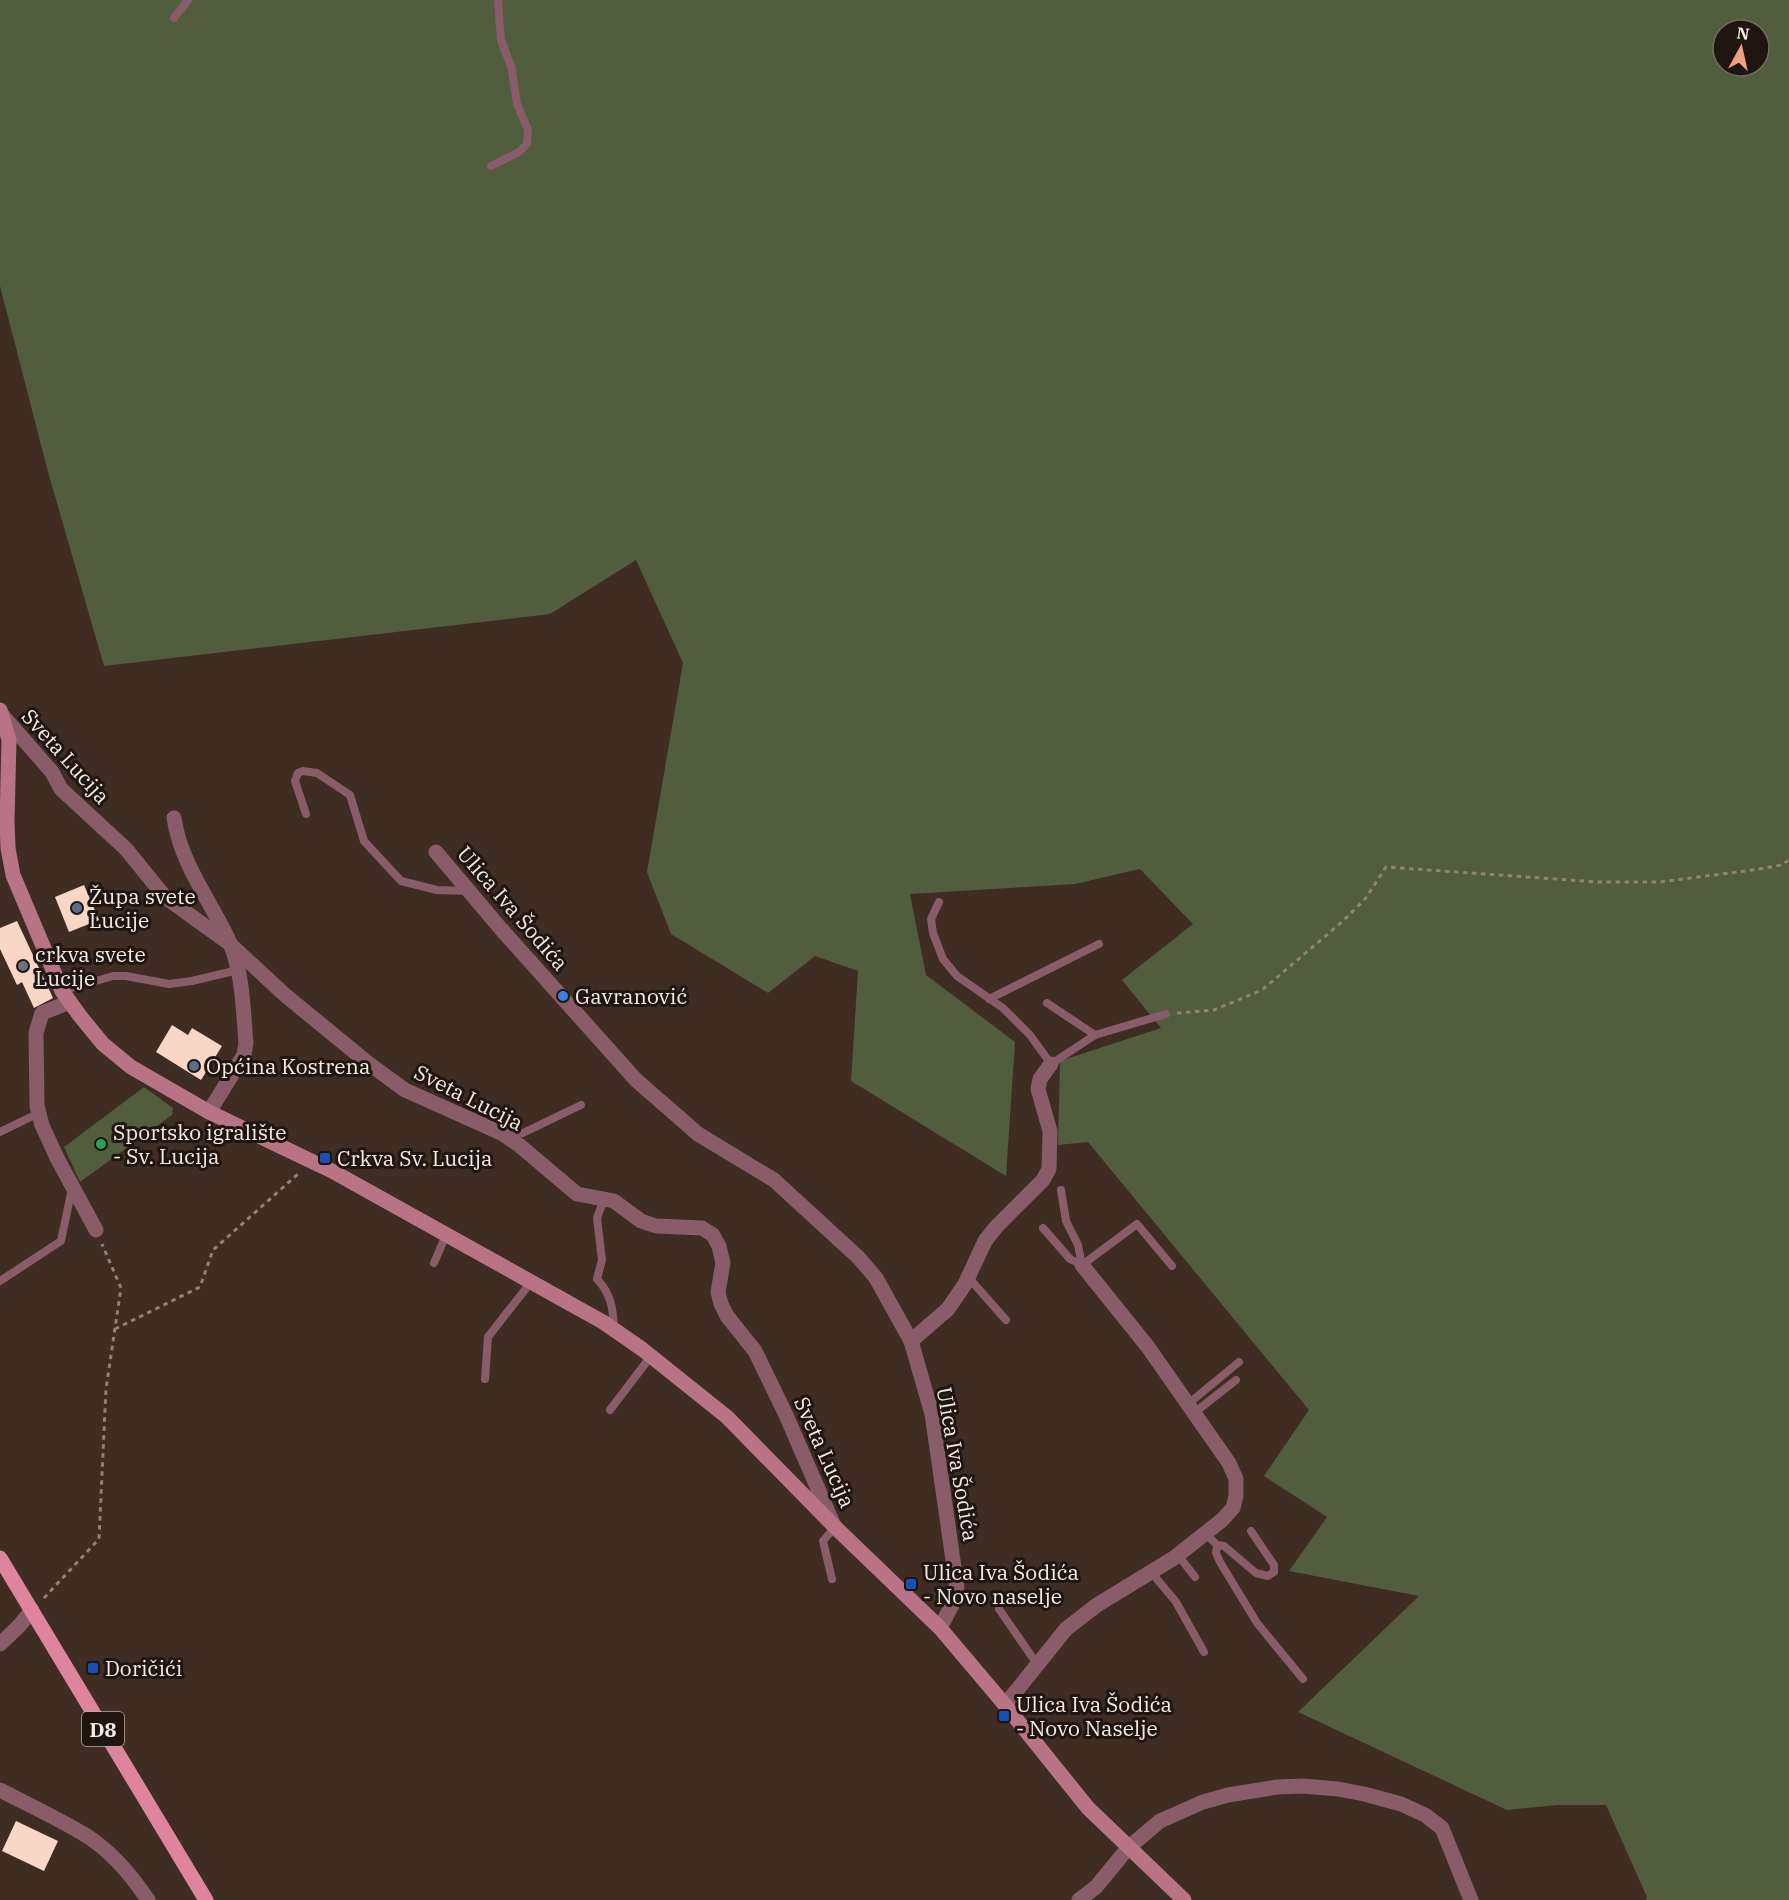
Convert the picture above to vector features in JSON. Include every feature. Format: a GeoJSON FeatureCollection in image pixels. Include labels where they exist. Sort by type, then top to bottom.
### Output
{"type":"FeatureCollection","features":[{"type":"Feature","properties":{"kind":"main road","name":"D8"},"geometry":{"type":"LineString","coordinates":[[0,1558],[206,1900]]}},
{"type":"Feature","properties":{"kind":"street","name":"Sveta Lucija"},"geometry":{"type":"LineString","coordinates":[[1,713],[52,771],[61,789],[126,849],[165,897],[230,944],[285,995],[368,1064],[405,1090],[503,1134],[577,1194],[614,1201],[641,1221],[664,1226],[702,1227],[713,1235],[719,1245],[723,1263],[718,1292],[721,1304],[727,1316],[755,1351],[835,1527]]}},
{"type":"Feature","properties":{"kind":"street","name":"Sveta Lucija"},"geometry":{"type":"LineString","coordinates":[[1,713],[9,740],[7,821],[8,848],[13,875],[66,996],[103,1044],[131,1067],[209,1112],[332,1171],[614,1330],[651,1356],[727,1417],[835,1527],[940,1628],[1088,1808],[1184,1900]]}},
{"type":"Feature","properties":{"kind":"street","name":"Sveta Lucija"},"geometry":{"type":"LineString","coordinates":[[174,818],[190,871],[230,944],[238,970],[246,1043],[244,1055],[209,1112]]}},
{"type":"Feature","properties":{"kind":"street","name":"Ulica Iva Šodića"},"geometry":{"type":"LineString","coordinates":[[436,852],[636,1080],[698,1134],[774,1180],[859,1258],[876,1278],[911,1341],[932,1413],[957,1588],[953,1603],[940,1628]]}},
{"type":"Feature","properties":{"kind":"street"},"geometry":{"type":"LineString","coordinates":[[66,996],[42,1013],[36,1034],[35,1077],[39,1113],[42,1125],[96,1230]]}},
{"type":"Feature","properties":{"kind":"street"},"geometry":{"type":"LineString","coordinates":[[911,1341],[948,1309],[968,1277],[985,1241],[996,1227],[1044,1180],[1049,1169],[1050,1131],[1038,1089],[1040,1079],[1051,1064]]}},
{"type":"Feature","properties":{"kind":"street"},"geometry":{"type":"LineString","coordinates":[[1005,1705],[1066,1629],[1097,1605],[1178,1555],[1222,1520],[1233,1508],[1236,1496],[1236,1479],[1229,1463],[1148,1347],[1082,1264]]}},
{"type":"Feature","properties":{"kind":"street"},"geometry":{"type":"LineString","coordinates":[[0,1644],[32,1610]]}},
{"type":"Feature","properties":{"kind":"street"},"geometry":{"type":"LineString","coordinates":[[1079,1900],[1096,1887],[1128,1848],[1160,1821],[1203,1802],[1277,1787],[1303,1786],[1338,1788],[1401,1804],[1425,1815],[1442,1828],[1471,1900]]}},
{"type":"Feature","properties":{"kind":"street"},"geometry":{"type":"LineString","coordinates":[[0,1790],[88,1837],[127,1872],[148,1900]]}},
{"type":"Feature","properties":{"kind":"lane"},"geometry":{"type":"LineString","coordinates":[[174,18],[188,0]]}},
{"type":"Feature","properties":{"kind":"lane"},"geometry":{"type":"LineString","coordinates":[[491,166],[519,152],[527,144],[528,130],[517,104],[512,69],[501,40],[498,0]]}},
{"type":"Feature","properties":{"kind":"lane"},"geometry":{"type":"LineString","coordinates":[[306,814],[295,781],[298,774],[303,771],[317,773],[350,795],[364,842],[401,881],[437,891],[469,891]]}},
{"type":"Feature","properties":{"kind":"lane"},"geometry":{"type":"LineString","coordinates":[[939,902],[932,919],[933,933],[944,959],[957,975],[1003,1008],[1030,1035],[1051,1064],[1095,1035],[1166,1014]]}},
{"type":"Feature","properties":{"kind":"lane"},"geometry":{"type":"LineString","coordinates":[[989,999],[1099,944]]}},
{"type":"Feature","properties":{"kind":"lane"},"geometry":{"type":"LineString","coordinates":[[66,996],[113,976],[126,976],[169,984],[238,970]]}},
{"type":"Feature","properties":{"kind":"lane"},"geometry":{"type":"LineString","coordinates":[[1047,1003],[1095,1035]]}},
{"type":"Feature","properties":{"kind":"lane"},"geometry":{"type":"LineString","coordinates":[[503,1134],[523,1133],[581,1105]]}},
{"type":"Feature","properties":{"kind":"lane"},"geometry":{"type":"LineString","coordinates":[[0,1132],[39,1113]]}},
{"type":"Feature","properties":{"kind":"lane"},"geometry":{"type":"LineString","coordinates":[[0,1281],[61,1241],[72,1186]]}},
{"type":"Feature","properties":{"kind":"lane"},"geometry":{"type":"LineString","coordinates":[[1061,1190],[1066,1221],[1078,1245],[1082,1264]]}},
{"type":"Feature","properties":{"kind":"lane"},"geometry":{"type":"LineString","coordinates":[[604,1199],[597,1218],[602,1247],[602,1260],[597,1279],[611,1300],[614,1330]]}},
{"type":"Feature","properties":{"kind":"lane"},"geometry":{"type":"LineString","coordinates":[[1082,1264],[1137,1224],[1172,1266]]}},
{"type":"Feature","properties":{"kind":"lane"},"geometry":{"type":"LineString","coordinates":[[1043,1228],[1070,1259],[1082,1264]]}},
{"type":"Feature","properties":{"kind":"lane"},"geometry":{"type":"LineString","coordinates":[[434,1263],[446,1235]]}},
{"type":"Feature","properties":{"kind":"lane"},"geometry":{"type":"LineString","coordinates":[[968,1277],[1006,1320]]}},
{"type":"Feature","properties":{"kind":"lane"},"geometry":{"type":"LineString","coordinates":[[484,1379],[488,1337],[531,1282]]}},
{"type":"Feature","properties":{"kind":"lane"},"geometry":{"type":"LineString","coordinates":[[610,1410],[651,1356]]}},
{"type":"Feature","properties":{"kind":"lane"},"geometry":{"type":"LineString","coordinates":[[1191,1408],[1239,1362]]}},
{"type":"Feature","properties":{"kind":"lane"},"geometry":{"type":"LineString","coordinates":[[1191,1408],[1236,1380]]}},
{"type":"Feature","properties":{"kind":"lane"},"geometry":{"type":"LineString","coordinates":[[832,1579],[823,1541],[835,1527]]}},
{"type":"Feature","properties":{"kind":"lane"},"geometry":{"type":"LineString","coordinates":[[1205,1533],[1217,1545],[1224,1546],[1256,1573],[1268,1576],[1274,1572],[1274,1565],[1251,1531]]}},
{"type":"Feature","properties":{"kind":"lane"},"geometry":{"type":"LineString","coordinates":[[1217,1545],[1216,1553],[1220,1562],[1246,1607],[1303,1679]]}},
{"type":"Feature","properties":{"kind":"lane"},"geometry":{"type":"LineString","coordinates":[[1178,1555],[1195,1577]]}},
{"type":"Feature","properties":{"kind":"lane"},"geometry":{"type":"LineString","coordinates":[[1152,1572],[1176,1602],[1204,1652]]}},
{"type":"Feature","properties":{"kind":"lane"},"geometry":{"type":"LineString","coordinates":[[999,1609],[1038,1665]]}},
{"type":"Feature","properties":{"kind":"path"},"geometry":{"type":"LineString","coordinates":[[1166,1014],[1214,1010],[1262,990],[1342,922],[1365,899],[1386,867],[1598,882],[1660,882],[1760,869],[1781,865],[1789,860]]}},
{"type":"Feature","properties":{"kind":"path"},"geometry":{"type":"LineString","coordinates":[[115,1329],[200,1287],[213,1250],[286,1185]]}},
{"type":"Feature","properties":{"kind":"path"},"geometry":{"type":"LineString","coordinates":[[49,1592],[99,1539],[106,1389],[121,1288],[96,1230]]}},
{"type":"Feature","properties":{"kind":"green space"},"geometry":{"type":"Polygon","coordinates":[[[0,0],[1789,0],[1789,1900],[1646,1900],[1647,1897],[1606,1805],[1557,1805],[1507,1810],[1298,1712],[1419,1596],[1289,1571],[1327,1517],[1264,1476],[1309,1410],[1088,1142],[1058,1145],[1060,1061],[1161,1028],[1122,980],[1193,924],[1140,869],[1075,884],[910,894],[926,975],[1015,1042],[1006,1176],[851,1081],[858,971],[815,956],[768,993],[671,934],[647,872],[683,663],[636,560],[550,614],[104,666],[48,472],[0,286],[0,0]]]}},
{"type":"Feature","properties":{"kind":"green space","name":"Sportsko igralište - Sv. Lucija"},"geometry":{"type":"Polygon","coordinates":[[[144,1087],[173,1108],[172,1115],[80,1182],[64,1147],[144,1087]]]}},
{"type":"Feature","properties":{"kind":"building","name":"Župa svete Lucije"},"geometry":{"type":"Polygon","coordinates":[[[84,885],[99,920],[69,932],[55,897],[84,885]]]}},
{"type":"Feature","properties":{"kind":"building","name":"crkva svete Lucije"},"geometry":{"type":"Polygon","coordinates":[[[17,921],[53,998],[34,1008],[22,982],[17,985],[0,949],[0,928],[17,921]]]}},
{"type":"Feature","properties":{"kind":"building","name":"Općina Kostrena"},"geometry":{"type":"Polygon","coordinates":[[[172,1025],[188,1035],[192,1028],[222,1046],[201,1080],[156,1052],[172,1025]]]}},
{"type":"Feature","properties":{"kind":"building"},"geometry":{"type":"Polygon","coordinates":[[[16,1821],[58,1841],[44,1871],[2,1851],[16,1821]]]}},
{"type":"Feature","properties":{"kind":"place","name":"Župa svete Lucije"},"geometry":{"type":"Point","coordinates":[77,908]}},
{"type":"Feature","properties":{"kind":"place","name":"crkva svete Lucije"},"geometry":{"type":"Point","coordinates":[23,966]}},
{"type":"Feature","properties":{"kind":"place","name":"Gavranović"},"geometry":{"type":"Point","coordinates":[563,996]}},
{"type":"Feature","properties":{"kind":"place","name":"Općina Kostrena"},"geometry":{"type":"Point","coordinates":[194,1066]}},
{"type":"Feature","properties":{"kind":"place","name":"Sportsko igralište - Sv. Lucija"},"geometry":{"type":"Point","coordinates":[101,1144]}},
{"type":"Feature","properties":{"kind":"place","name":"Crkva Sv. Lucija"},"geometry":{"type":"Point","coordinates":[325,1158]}},
{"type":"Feature","properties":{"kind":"place","name":"Ulica Iva Šodića - Novo naselje"},"geometry":{"type":"Point","coordinates":[911,1584]}},
{"type":"Feature","properties":{"kind":"place","name":"Doričići"},"geometry":{"type":"Point","coordinates":[93,1668]}},
{"type":"Feature","properties":{"kind":"place","name":"Ulica Iva Šodića - Novo Naselje"},"geometry":{"type":"Point","coordinates":[1004,1716]}}]}
